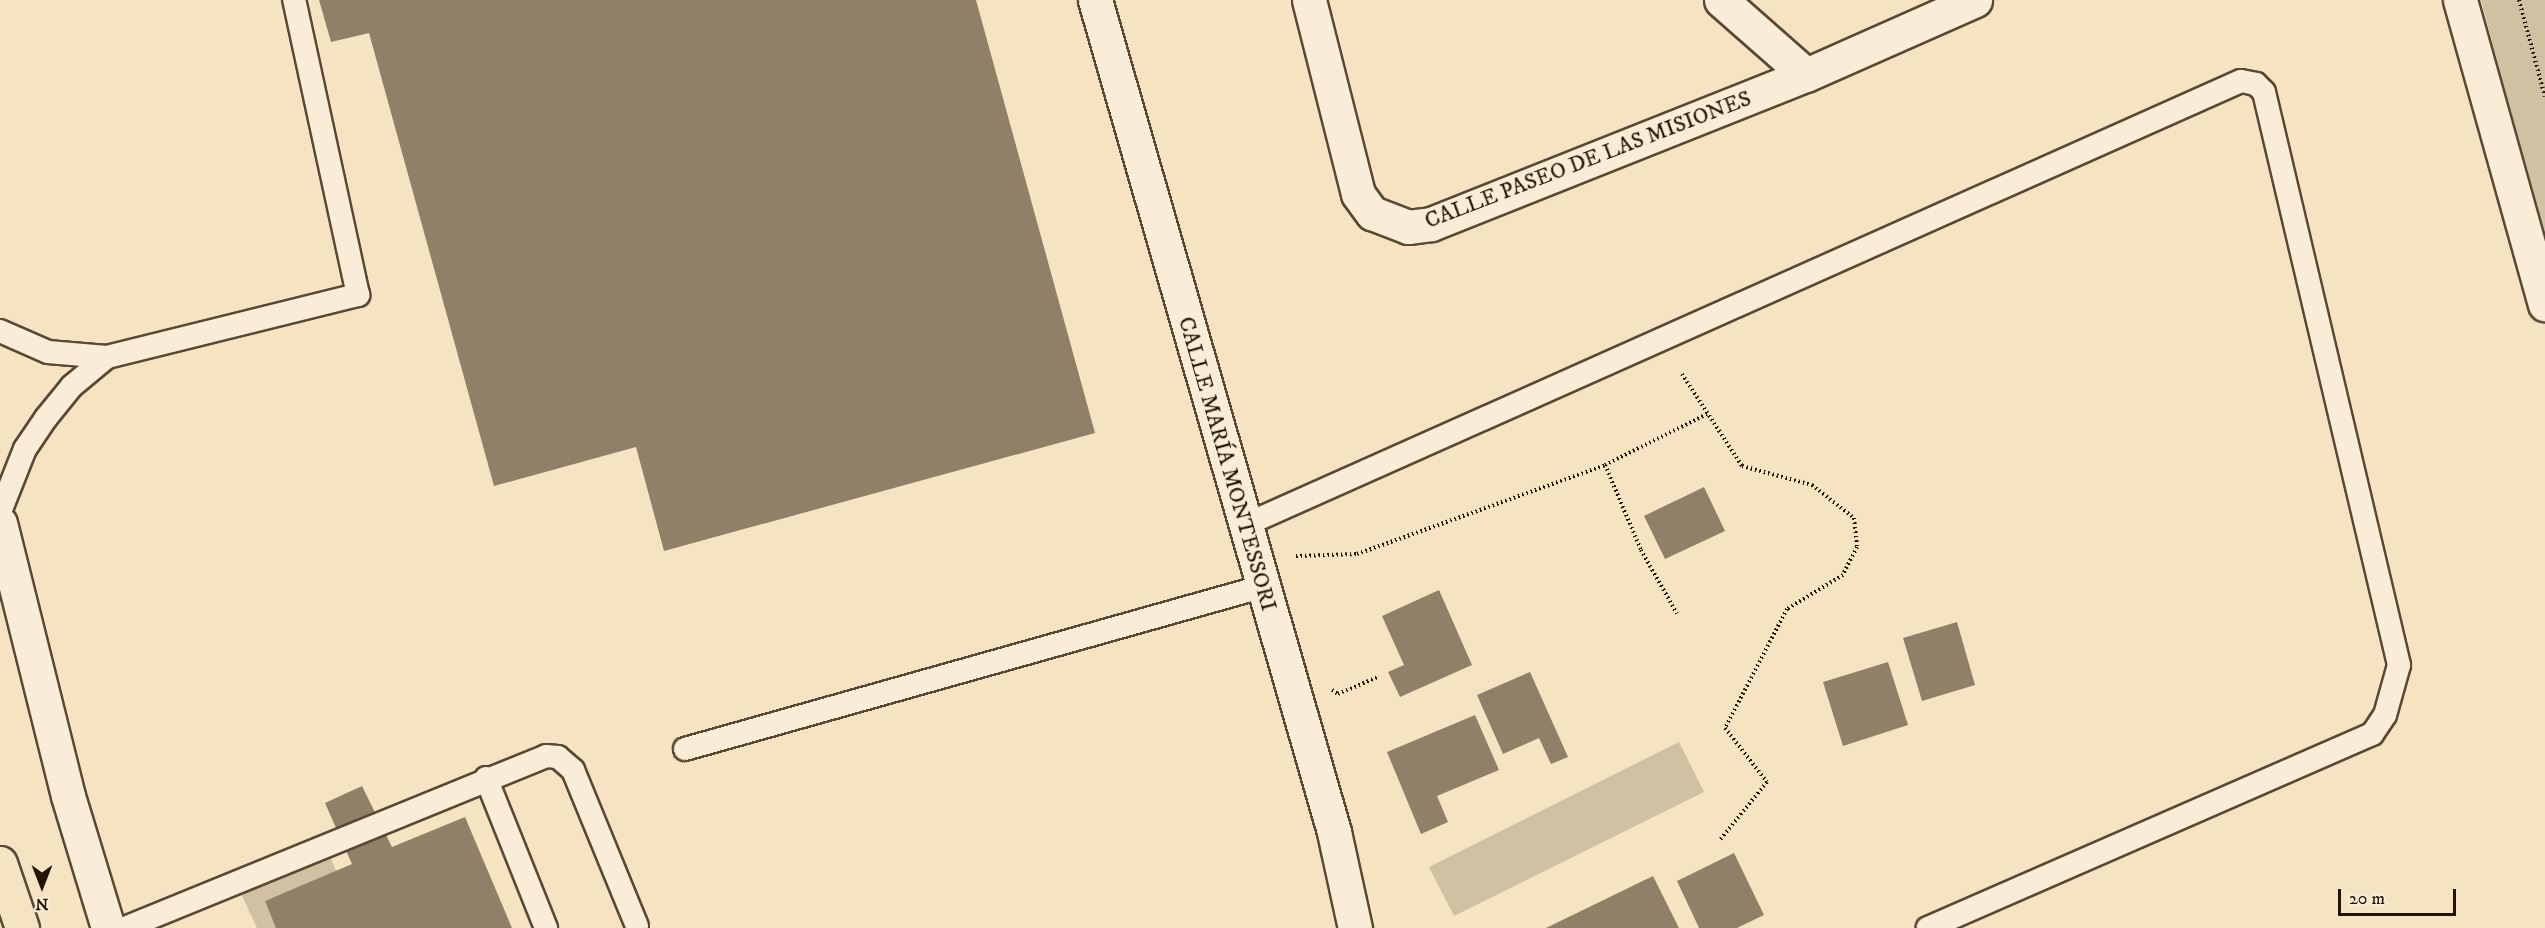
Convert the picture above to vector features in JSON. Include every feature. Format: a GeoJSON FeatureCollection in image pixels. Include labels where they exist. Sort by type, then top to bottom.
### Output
{"type":"FeatureCollection","features":[{"type":"Feature","properties":{"kind":"highway"},"geometry":{"type":"LineString","coordinates":[[0,862],[22,928]]}},
{"type":"Feature","properties":{"kind":"street","name":"CALLE MARÍA MONTESSORI"},"geometry":{"type":"LineString","coordinates":[[1095,0],[1261,587],[1334,832],[1355,928]]}},
{"type":"Feature","properties":{"kind":"street","name":"CALLE PASEO DE LAS MISIONES"},"geometry":{"type":"LineString","coordinates":[[1309,0],[1358,194],[1372,213],[1408,227],[1431,224],[1806,75],[1975,0]]}},
{"type":"Feature","properties":{"kind":"street"},"geometry":{"type":"LineString","coordinates":[[1720,0],[1806,75]]}},
{"type":"Feature","properties":{"kind":"street"},"geometry":{"type":"LineString","coordinates":[[2460,0],[2545,304]]}},
{"type":"Feature","properties":{"kind":"street"},"geometry":{"type":"LineString","coordinates":[[0,523],[68,796],[108,928]]}},
{"type":"Feature","properties":{"kind":"lane"},"geometry":{"type":"LineString","coordinates":[[0,332],[48,352],[107,357],[358,295],[294,0]]}},
{"type":"Feature","properties":{"kind":"lane"},"geometry":{"type":"LineString","coordinates":[[1245,525],[2241,81],[2256,84],[2264,92],[2399,665],[2385,715],[2372,734],[1928,928]]}},
{"type":"Feature","properties":{"kind":"lane"},"geometry":{"type":"LineString","coordinates":[[0,512],[25,449],[46,418],[72,386],[107,357]]}},
{"type":"Feature","properties":{"kind":"lane"},"geometry":{"type":"LineString","coordinates":[[685,749],[1261,587]]}},
{"type":"Feature","properties":{"kind":"lane"},"geometry":{"type":"LineString","coordinates":[[125,928],[486,778],[546,756],[566,761],[637,926]]}},
{"type":"Feature","properties":{"kind":"lane"},"geometry":{"type":"LineString","coordinates":[[486,778],[546,928]]}},
{"type":"Feature","properties":{"kind":"path"},"geometry":{"type":"LineString","coordinates":[[2518,0],[2545,97]]}},
{"type":"Feature","properties":{"kind":"path"},"geometry":{"type":"LineString","coordinates":[[1682,374],[1742,466],[1812,485],[1854,518],[1857,547],[1843,575],[1787,609],[1725,728],[1767,782],[1719,841]]}},
{"type":"Feature","properties":{"kind":"path"},"geometry":{"type":"LineString","coordinates":[[1296,553],[1356,554],[1605,465],[1707,414]]}},
{"type":"Feature","properties":{"kind":"path"},"geometry":{"type":"LineString","coordinates":[[1605,465],[1641,550],[1677,614]]}},
{"type":"Feature","properties":{"kind":"path"},"geometry":{"type":"LineString","coordinates":[[1329,687],[1338,694],[1378,677]]}},
{"type":"Feature","properties":{"kind":"shaded area"},"geometry":{"type":"Polygon","coordinates":[[[2481,0],[2545,0],[2545,232],[2505,90],[2481,0]]]}},
{"type":"Feature","properties":{"kind":"shaded area"},"geometry":{"type":"Polygon","coordinates":[[[1679,742],[1704,792],[1454,916],[1429,867],[1679,742]]]}},
{"type":"Feature","properties":{"kind":"shaded area"},"geometry":{"type":"Polygon","coordinates":[[[328,851],[336,871],[276,928],[257,928],[239,889],[328,851]]]}},
{"type":"Feature","properties":{"kind":"building"},"geometry":{"type":"Polygon","coordinates":[[[319,0],[976,0],[1095,433],[664,551],[636,447],[494,486],[369,33],[331,42],[319,0]]]}},
{"type":"Feature","properties":{"kind":"building"},"geometry":{"type":"Polygon","coordinates":[[[1704,487],[1725,531],[1665,559],[1644,516],[1704,487]]]}},
{"type":"Feature","properties":{"kind":"building"},"geometry":{"type":"Polygon","coordinates":[[[1439,590],[1472,665],[1400,697],[1388,672],[1404,665],[1382,616],[1439,590]]]}},
{"type":"Feature","properties":{"kind":"building"},"geometry":{"type":"Polygon","coordinates":[[[1957,622],[1975,685],[1922,701],[1903,638],[1957,622]]]}},
{"type":"Feature","properties":{"kind":"building"},"geometry":{"type":"Polygon","coordinates":[[[1888,662],[1908,725],[1843,746],[1823,682],[1888,662]]]}},
{"type":"Feature","properties":{"kind":"building"},"geometry":{"type":"Polygon","coordinates":[[[1530,672],[1568,757],[1551,764],[1539,738],[1503,754],[1477,695],[1530,672]]]}},
{"type":"Feature","properties":{"kind":"building"},"geometry":{"type":"Polygon","coordinates":[[[1475,715],[1499,770],[1437,796],[1448,822],[1421,834],[1387,752],[1475,715]]]}},
{"type":"Feature","properties":{"kind":"building"},"geometry":{"type":"Polygon","coordinates":[[[362,786],[392,847],[465,817],[512,928],[276,928],[265,901],[352,864],[325,803],[362,786]]]}},
{"type":"Feature","properties":{"kind":"building"},"geometry":{"type":"Polygon","coordinates":[[[1734,853],[1764,915],[1737,928],[1699,928],[1677,881],[1734,853]]]}},
{"type":"Feature","properties":{"kind":"building"},"geometry":{"type":"Polygon","coordinates":[[[1653,876],[1679,928],[1546,928],[1653,876]]]}}]}
